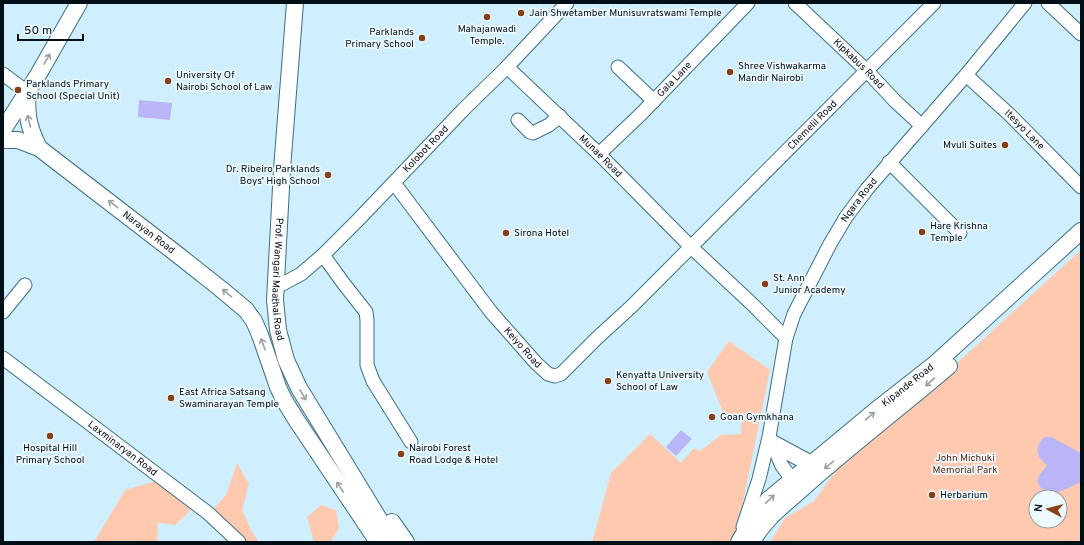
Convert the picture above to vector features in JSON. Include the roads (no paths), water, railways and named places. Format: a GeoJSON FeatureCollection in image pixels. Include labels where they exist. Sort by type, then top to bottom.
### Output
{"type":"FeatureCollection","features":[{"type":"Feature","properties":{"kind":"main road"},"geometry":{"type":"LineString","coordinates":[[61,35],[71,3]]}},
{"type":"Feature","properties":{"kind":"main road"},"geometry":{"type":"LineString","coordinates":[[3,130],[79,3]]}},
{"type":"Feature","properties":{"kind":"main road"},"geometry":{"type":"LineString","coordinates":[[61,35],[68,37],[74,32],[90,3]]}},
{"type":"Feature","properties":{"kind":"main road"},"geometry":{"type":"LineString","coordinates":[[285,118],[280,104],[279,90],[287,3]]}},
{"type":"Feature","properties":{"kind":"main road","name":"Prof. Wangari Maathai Road"},"geometry":{"type":"LineString","coordinates":[[295,3],[285,118],[277,287],[275,300],[278,330],[286,360],[299,388],[393,542]]}},
{"type":"Feature","properties":{"kind":"main road"},"geometry":{"type":"LineString","coordinates":[[284,140],[290,132],[293,124],[306,3]]}},
{"type":"Feature","properties":{"kind":"main road"},"geometry":{"type":"LineString","coordinates":[[27,92],[28,120],[40,148]]}},
{"type":"Feature","properties":{"kind":"main road"},"geometry":{"type":"LineString","coordinates":[[3,140],[18,140],[40,148]]}},
{"type":"Feature","properties":{"kind":"main road","name":"Narayan Road"},"geometry":{"type":"LineString","coordinates":[[40,148],[221,289],[246,310],[254,321]]}},
{"type":"Feature","properties":{"kind":"main road","name":"Kipande Road"},"geometry":{"type":"LineString","coordinates":[[752,542],[766,521],[796,485],[811,464],[936,363],[1081,231]]}},
{"type":"Feature","properties":{"kind":"main road","name":"Kipande Road"},"geometry":{"type":"LineString","coordinates":[[739,542],[754,516],[768,500],[827,466],[921,390],[994,326],[1081,241]]}},
{"type":"Feature","properties":{"kind":"main road","name":"Prof. Wangari Maathai Road"},"geometry":{"type":"LineString","coordinates":[[254,321],[284,400],[378,542]]}},
{"type":"Feature","properties":{"kind":"main road"},"geometry":{"type":"LineString","coordinates":[[771,441],[811,464]]}},
{"type":"Feature","properties":{"kind":"main road","name":"Prof. Wangari Maathai Road"},"geometry":{"type":"LineString","coordinates":[[351,503],[355,522],[367,542]]}},
{"type":"Feature","properties":{"kind":"main road","name":"Prof. Wangari Maathai Road"},"geometry":{"type":"LineString","coordinates":[[371,508],[386,515],[406,542]]}},
{"type":"Feature","properties":{"kind":"street","name":"Kolobot Road"},"geometry":{"type":"LineString","coordinates":[[277,287],[301,274],[323,255],[394,184],[463,110],[507,67],[568,3]]}},
{"type":"Feature","properties":{"kind":"street","name":"Gala Lane"},"geometry":{"type":"LineString","coordinates":[[599,154],[654,101],[748,3]]}},
{"type":"Feature","properties":{"kind":"street","name":"Kipkabus Road"},"geometry":{"type":"LineString","coordinates":[[795,3],[867,71],[895,101],[922,126]]}},
{"type":"Feature","properties":{"kind":"street","name":"Chemelil Road"},"geometry":{"type":"LineString","coordinates":[[691,247],[934,3]]}},
{"type":"Feature","properties":{"kind":"street","name":"Ngara Road"},"geometry":{"type":"LineString","coordinates":[[739,542],[771,441],[786,338],[794,314],[830,244],[846,216],[889,162],[966,75],[1025,3]]}},
{"type":"Feature","properties":{"kind":"street"},"geometry":{"type":"LineString","coordinates":[[1048,3],[1081,34]]}},
{"type":"Feature","properties":{"kind":"street","name":"Munae Road"},"geometry":{"type":"LineString","coordinates":[[507,67],[560,116],[691,247],[786,338]]}},
{"type":"Feature","properties":{"kind":"street"},"geometry":{"type":"LineString","coordinates":[[618,67],[654,101]]}},
{"type":"Feature","properties":{"kind":"street"},"geometry":{"type":"LineString","coordinates":[[3,74],[27,92]]}},
{"type":"Feature","properties":{"kind":"street","name":"Itesyo Lane"},"geometry":{"type":"LineString","coordinates":[[966,75],[1010,115],[1081,187]]}},
{"type":"Feature","properties":{"kind":"street"},"geometry":{"type":"LineString","coordinates":[[518,120],[530,132],[533,133],[549,125],[560,116]]}},
{"type":"Feature","properties":{"kind":"street"},"geometry":{"type":"LineString","coordinates":[[889,162],[960,233]]}},
{"type":"Feature","properties":{"kind":"street","name":"Keiyo Road"},"geometry":{"type":"LineString","coordinates":[[394,184],[491,312],[536,363],[548,374],[555,376],[561,374],[568,368],[691,247]]}},
{"type":"Feature","properties":{"kind":"street"},"geometry":{"type":"LineString","coordinates":[[323,255],[366,312],[366,365],[373,381],[411,442]]}},
{"type":"Feature","properties":{"kind":"street"},"geometry":{"type":"LineString","coordinates":[[3,312],[25,285]]}},
{"type":"Feature","properties":{"kind":"street","name":"Laxminaryan Road"},"geometry":{"type":"LineString","coordinates":[[3,358],[208,513],[240,542]]}},
{"type":"Feature","properties":{"kind":"street","name":"Ngara Road"},"geometry":{"type":"LineString","coordinates":[[771,441],[782,466],[796,485]]}},
{"type":"Feature","properties":{"kind":"street"},"geometry":{"type":"LineString","coordinates":[[759,479],[765,474],[782,466]]}},
{"type":"Feature","properties":{"kind":"place","name":"Jain Shwetamber Munisuvratswami Temple"},"geometry":{"type":"Point","coordinates":[521,13]}},
{"type":"Feature","properties":{"kind":"place","name":"Mahajanwadi Temple."},"geometry":{"type":"Point","coordinates":[487,17]}},
{"type":"Feature","properties":{"kind":"place","name":"Parklands Primary School"},"geometry":{"type":"Point","coordinates":[422,38]}},
{"type":"Feature","properties":{"kind":"place","name":"Shree Vishwakarma Mandir Nairobi"},"geometry":{"type":"Point","coordinates":[730,72]}},
{"type":"Feature","properties":{"kind":"place","name":"University Of Nairobi School of Law"},"geometry":{"type":"Point","coordinates":[168,81]}},
{"type":"Feature","properties":{"kind":"place","name":"Parklands Primary School (Special Unit)"},"geometry":{"type":"Point","coordinates":[18,90]}},
{"type":"Feature","properties":{"kind":"place","name":"Mvuli Suites"},"geometry":{"type":"Point","coordinates":[1005,145]}},
{"type":"Feature","properties":{"kind":"place","name":"Dr. Ribeiro Parklands Boys' High School"},"geometry":{"type":"Point","coordinates":[328,175]}},
{"type":"Feature","properties":{"kind":"place","name":"Hare Krishna Temple"},"geometry":{"type":"Point","coordinates":[922,232]}},
{"type":"Feature","properties":{"kind":"place","name":"Sirona Hotel"},"geometry":{"type":"Point","coordinates":[506,233]}},
{"type":"Feature","properties":{"kind":"place","name":"St. Ann Junior Academy"},"geometry":{"type":"Point","coordinates":[765,284]}},
{"type":"Feature","properties":{"kind":"place","name":"Kenyatta University School of Law"},"geometry":{"type":"Point","coordinates":[608,381]}},
{"type":"Feature","properties":{"kind":"place","name":"East Africa Satsang Swaminarayan Temple"},"geometry":{"type":"Point","coordinates":[171,398]}},
{"type":"Feature","properties":{"kind":"place","name":"Goan Gymkhana"},"geometry":{"type":"Point","coordinates":[712,417]}},
{"type":"Feature","properties":{"kind":"place","name":"Hospital Hill Primary School"},"geometry":{"type":"Point","coordinates":[50,436]}},
{"type":"Feature","properties":{"kind":"place","name":"Nairobi Forest Road Lodge & Hotel"},"geometry":{"type":"Point","coordinates":[401,454]}},
{"type":"Feature","properties":{"kind":"place","name":"Herbarium"},"geometry":{"type":"Point","coordinates":[932,495]}},
{"type":"Feature","properties":{"kind":"park label","name":"John Michuki Memorial Park"},"geometry":{"type":"Point","coordinates":[965,464]}}]}
